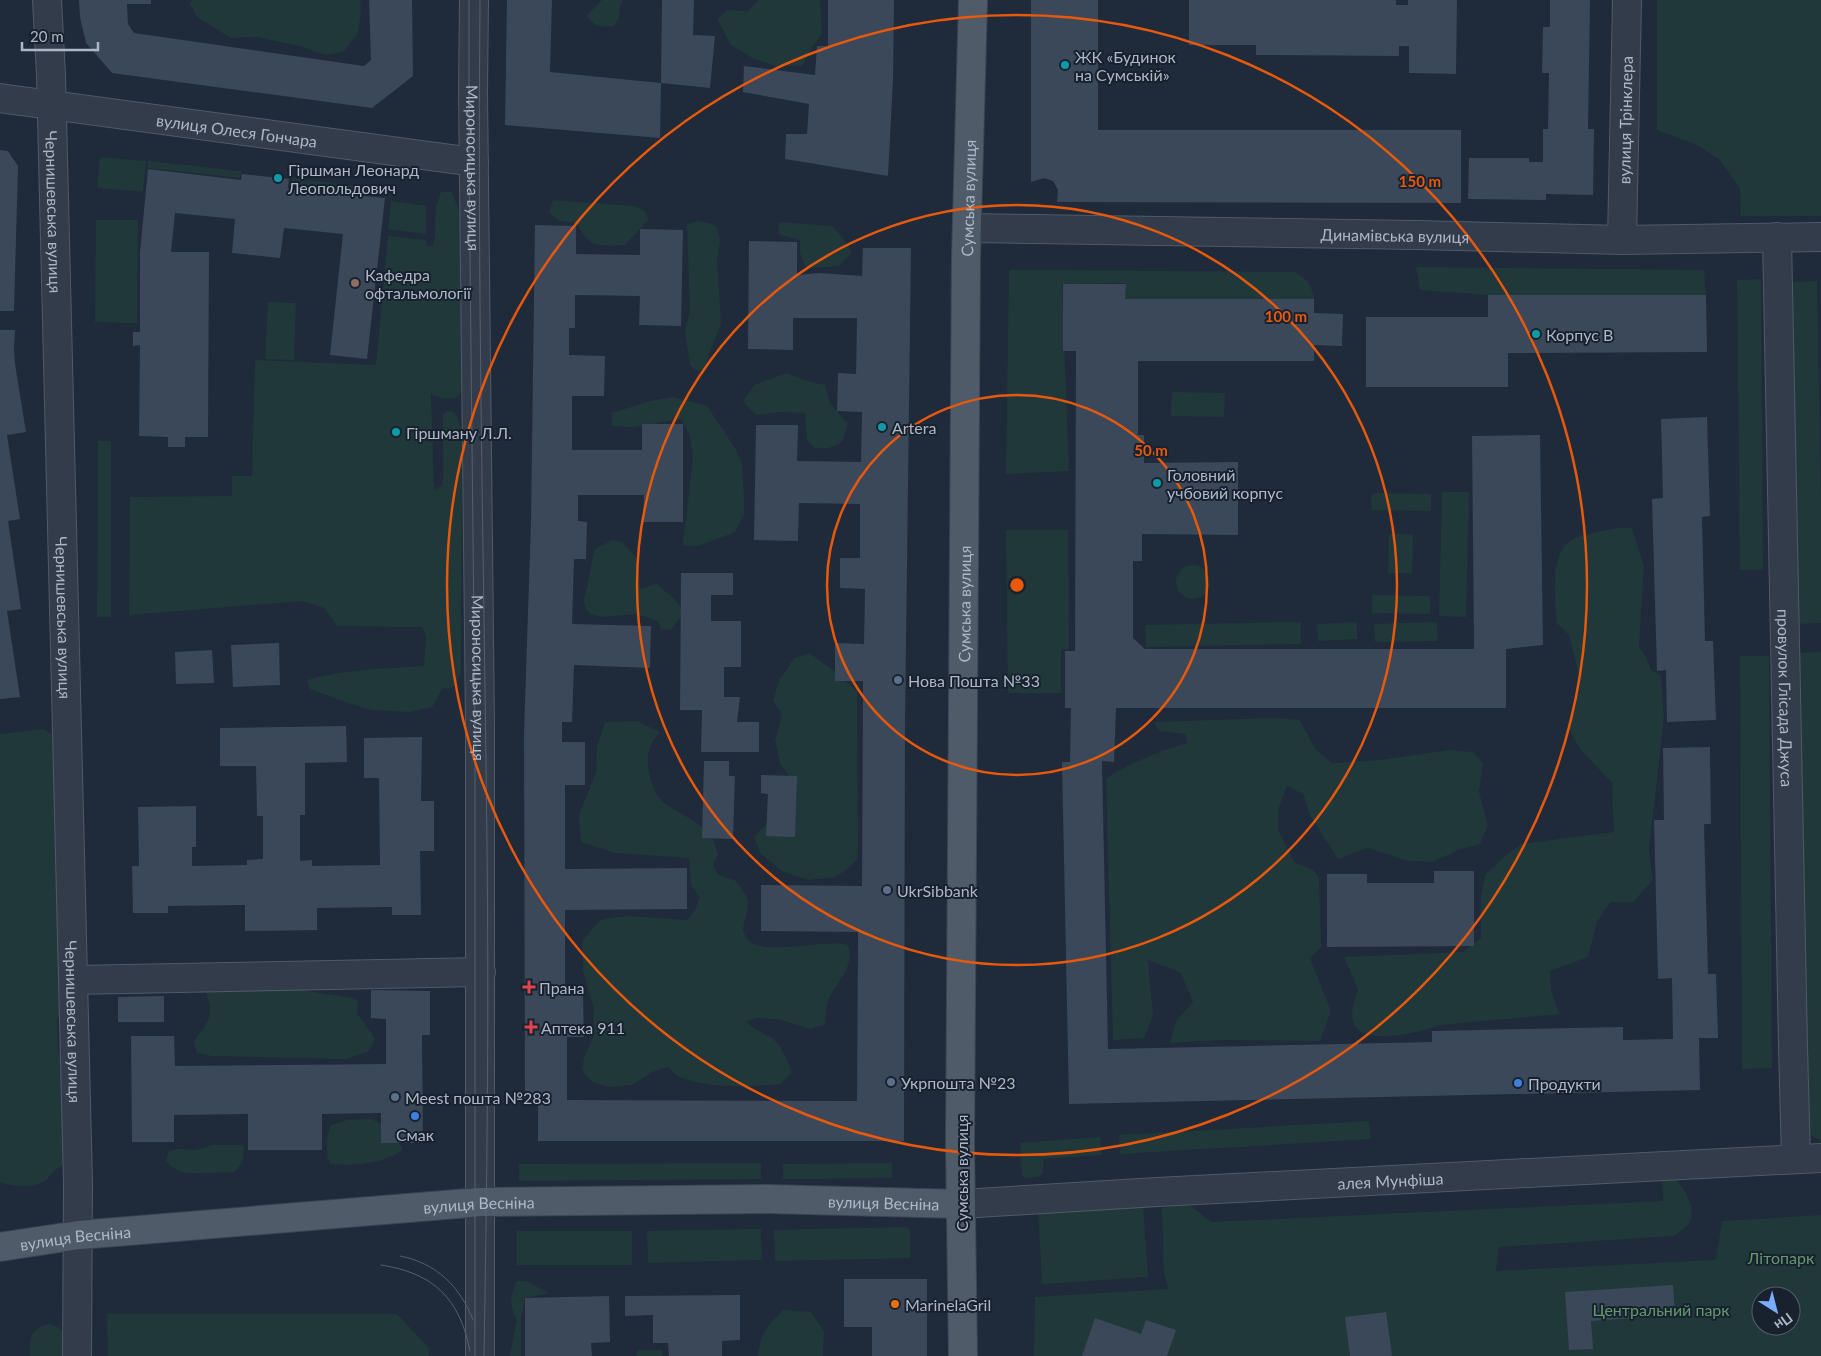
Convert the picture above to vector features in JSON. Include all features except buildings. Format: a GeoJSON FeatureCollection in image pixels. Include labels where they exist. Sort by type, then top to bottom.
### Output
{"type":"FeatureCollection","features":[{"type":"Feature","properties":{"kind":"main road","name":"Сумська вулиця"},"geometry":{"type":"LineString","coordinates":[[964,1356],[961,1204],[967,228],[973,0]]}},
{"type":"Feature","properties":{"kind":"main road","name":"вулиця Весніна"},"geometry":{"type":"LineString","coordinates":[[0,1247],[79,1235],[481,1202],[768,1200],[961,1204]]}},
{"type":"Feature","properties":{"kind":"street","name":"Чернишевська вулиця"},"geometry":{"type":"LineString","coordinates":[[46,0],[52,105],[79,1235],[77,1356]]}},
{"type":"Feature","properties":{"kind":"street","name":"Мироносицька вулиця"},"geometry":{"type":"LineString","coordinates":[[474,0],[480,716],[480,1356]]}},
{"type":"Feature","properties":{"kind":"street","name":"вулиця Трінклера"},"geometry":{"type":"LineString","coordinates":[[1622,240],[1627,0]]}},
{"type":"Feature","properties":{"kind":"street","name":"вулиця Олеся Гончара"},"geometry":{"type":"LineString","coordinates":[[0,98],[474,162]]}},
{"type":"Feature","properties":{"kind":"street","name":"Динамівська вулиця"},"geometry":{"type":"LineString","coordinates":[[967,228],[1622,240],[1821,237]]}},
{"type":"Feature","properties":{"kind":"street","name":"провулок Глісада Джуса"},"geometry":{"type":"LineString","coordinates":[[1777,237],[1792,1037],[1809,1158]]}},
{"type":"Feature","properties":{"kind":"street"},"geometry":{"type":"LineString","coordinates":[[73,980],[481,972]]}},
{"type":"Feature","properties":{"kind":"street","name":"алея Мунфіша"},"geometry":{"type":"LineString","coordinates":[[961,1204],[1201,1189],[1809,1158]]}},
{"type":"Feature","properties":{"kind":"green space"},"geometry":{"type":"Polygon","coordinates":[[[192,0],[360,0],[361,11],[358,33],[343,52],[325,55],[303,47],[257,37],[231,38],[197,17],[190,3],[192,0]]]}},
{"type":"Feature","properties":{"kind":"green space"},"geometry":{"type":"Polygon","coordinates":[[[602,0],[623,0],[620,6],[619,18],[614,26],[598,26],[587,15],[602,0]]]}},
{"type":"Feature","properties":{"kind":"green space"},"geometry":{"type":"Polygon","coordinates":[[[759,0],[820,0],[822,34],[802,66],[776,66],[754,59],[731,45],[717,19],[728,10],[748,11],[759,0]]]}},
{"type":"Feature","properties":{"kind":"green space"},"geometry":{"type":"Polygon","coordinates":[[[1657,0],[1821,0],[1821,216],[1741,216],[1740,188],[1719,159],[1697,145],[1657,130],[1657,0]]]}},
{"type":"Feature","properties":{"kind":"green space"},"geometry":{"type":"Polygon","coordinates":[[[100,157],[146,161],[143,192],[97,188],[100,157]]]}},
{"type":"Feature","properties":{"kind":"green space"},"geometry":{"type":"Polygon","coordinates":[[[148,161],[241,171],[240,178],[148,168],[148,161]]]}},
{"type":"Feature","properties":{"kind":"green space"},"geometry":{"type":"Polygon","coordinates":[[[292,178],[384,189],[384,196],[292,185],[292,178]]]}},
{"type":"Feature","properties":{"kind":"green space"},"geometry":{"type":"Polygon","coordinates":[[[441,192],[452,192],[460,214],[463,277],[462,391],[456,398],[441,398],[431,394],[434,490],[442,485],[444,468],[443,415],[447,411],[454,412],[459,421],[462,436],[461,673],[455,686],[448,689],[443,688],[432,707],[410,712],[372,710],[310,689],[307,680],[321,676],[365,670],[424,666],[426,636],[422,627],[337,626],[324,608],[303,601],[129,615],[130,497],[232,496],[232,476],[252,476],[255,360],[376,365],[388,236],[426,240],[427,246],[432,246],[435,238],[436,206],[441,192]]]}},
{"type":"Feature","properties":{"kind":"green space"},"geometry":{"type":"Polygon","coordinates":[[[553,200],[632,206],[643,210],[648,220],[625,245],[608,246],[595,244],[585,237],[577,223],[560,221],[549,213],[553,200]]]}},
{"type":"Feature","properties":{"kind":"green space"},"geometry":{"type":"Polygon","coordinates":[[[391,201],[426,206],[426,234],[388,229],[391,201]]]}},
{"type":"Feature","properties":{"kind":"green space"},"geometry":{"type":"Polygon","coordinates":[[[96,220],[138,220],[137,323],[95,322],[96,220]]]}},
{"type":"Feature","properties":{"kind":"green space"},"geometry":{"type":"Polygon","coordinates":[[[697,221],[710,223],[717,227],[720,240],[717,262],[721,324],[705,369],[696,370],[690,365],[685,332],[690,310],[687,224],[697,221]]]}},
{"type":"Feature","properties":{"kind":"green space"},"geometry":{"type":"Polygon","coordinates":[[[780,222],[832,226],[852,252],[839,266],[813,268],[805,266],[800,253],[800,240],[780,235],[778,229],[780,222]]]}},
{"type":"Feature","properties":{"kind":"green space"},"geometry":{"type":"Polygon","coordinates":[[[1416,267],[1704,270],[1706,295],[1488,295],[1420,290],[1416,267]]]}},
{"type":"Feature","properties":{"kind":"green space"},"geometry":{"type":"Polygon","coordinates":[[[1009,270],[1294,272],[1308,282],[1314,299],[1125,299],[1125,283],[1062,284],[1069,471],[1006,474],[1009,270]]]}},
{"type":"Feature","properties":{"kind":"green space"},"geometry":{"type":"Polygon","coordinates":[[[1761,279],[1763,570],[1740,570],[1737,280],[1761,279]]]}},
{"type":"Feature","properties":{"kind":"green space"},"geometry":{"type":"Polygon","coordinates":[[[1817,281],[1821,623],[1794,624],[1787,282],[1817,281]]]}},
{"type":"Feature","properties":{"kind":"green space"},"geometry":{"type":"Polygon","coordinates":[[[268,302],[296,303],[294,360],[265,359],[268,302]]]}},
{"type":"Feature","properties":{"kind":"green space"},"geometry":{"type":"Polygon","coordinates":[[[787,373],[810,382],[825,385],[830,403],[848,424],[842,442],[829,448],[814,448],[807,440],[805,413],[781,412],[756,415],[743,402],[754,385],[787,373]]]}},
{"type":"Feature","properties":{"kind":"green space"},"geometry":{"type":"Polygon","coordinates":[[[1172,392],[1225,393],[1224,417],[1171,416],[1172,392]]]}},
{"type":"Feature","properties":{"kind":"green space"},"geometry":{"type":"Polygon","coordinates":[[[673,397],[707,406],[735,448],[742,463],[744,515],[735,532],[699,546],[683,546],[693,458],[690,436],[681,419],[634,427],[612,426],[612,413],[650,401],[673,397]]]}},
{"type":"Feature","properties":{"kind":"green space"},"geometry":{"type":"Polygon","coordinates":[[[98,441],[111,441],[111,617],[97,617],[98,441]]]}},
{"type":"Feature","properties":{"kind":"green space"},"geometry":{"type":"Polygon","coordinates":[[[1442,492],[1469,492],[1466,617],[1439,616],[1442,492]]]}},
{"type":"Feature","properties":{"kind":"green space"},"geometry":{"type":"Polygon","coordinates":[[[1372,493],[1431,494],[1431,511],[1371,510],[1372,493]]]}},
{"type":"Feature","properties":{"kind":"green space"},"geometry":{"type":"Polygon","coordinates":[[[1620,528],[1632,528],[1644,566],[1639,647],[1646,657],[1651,670],[1661,676],[1664,718],[1649,850],[1653,880],[1633,902],[1611,902],[1597,922],[1588,957],[1550,971],[1551,990],[1559,1014],[1440,1025],[1392,1036],[1367,1034],[1358,1029],[1353,1021],[1352,1009],[1358,990],[1344,957],[1463,952],[1481,938],[1481,897],[1484,880],[1486,874],[1504,857],[1521,844],[1614,832],[1612,783],[1580,749],[1567,725],[1577,695],[1579,675],[1569,635],[1556,622],[1555,578],[1559,556],[1563,548],[1570,541],[1587,534],[1620,528]]]}},
{"type":"Feature","properties":{"kind":"green space"},"geometry":{"type":"Polygon","coordinates":[[[1006,530],[1068,530],[1069,649],[1061,650],[1061,693],[1008,693],[1006,530]]]}},
{"type":"Feature","properties":{"kind":"green space"},"geometry":{"type":"Polygon","coordinates":[[[1389,534],[1413,534],[1412,573],[1388,573],[1389,534]]]}},
{"type":"Feature","properties":{"kind":"green space"},"geometry":{"type":"Polygon","coordinates":[[[612,540],[622,542],[637,558],[636,573],[641,589],[656,584],[675,599],[684,612],[671,630],[661,629],[658,621],[636,614],[602,617],[590,614],[586,609],[583,600],[587,589],[594,550],[612,540]]]}},
{"type":"Feature","properties":{"kind":"green space"},"geometry":{"type":"Polygon","coordinates":[[[1193,565],[1205,570],[1210,582],[1205,594],[1193,599],[1181,594],[1176,582],[1181,570],[1193,565]]]}},
{"type":"Feature","properties":{"kind":"green space"},"geometry":{"type":"Polygon","coordinates":[[[1372,595],[1430,596],[1430,614],[1372,613],[1372,595]]]}},
{"type":"Feature","properties":{"kind":"green space"},"geometry":{"type":"Polygon","coordinates":[[[1301,622],[1301,644],[1146,647],[1145,625],[1301,622]]]}},
{"type":"Feature","properties":{"kind":"green space"},"geometry":{"type":"Polygon","coordinates":[[[1357,622],[1357,639],[1318,641],[1317,624],[1357,622]]]}},
{"type":"Feature","properties":{"kind":"green space"},"geometry":{"type":"Polygon","coordinates":[[[1437,622],[1438,641],[1375,642],[1374,624],[1437,622]]]}},
{"type":"Feature","properties":{"kind":"green space"},"geometry":{"type":"Polygon","coordinates":[[[1821,652],[1821,1141],[1804,1131],[1797,653],[1821,652]]]}},
{"type":"Feature","properties":{"kind":"green space"},"geometry":{"type":"Polygon","coordinates":[[[809,653],[857,691],[858,858],[848,869],[835,877],[808,880],[782,871],[760,853],[754,837],[776,815],[789,776],[780,763],[775,740],[782,715],[773,701],[779,681],[794,658],[809,653]]]}},
{"type":"Feature","properties":{"kind":"green space"},"geometry":{"type":"Polygon","coordinates":[[[1740,656],[1769,656],[1772,1068],[1742,1069],[1740,656]]]}},
{"type":"Feature","properties":{"kind":"green space"},"geometry":{"type":"Polygon","coordinates":[[[1274,718],[1300,720],[1315,749],[1332,763],[1380,760],[1449,750],[1473,752],[1483,763],[1479,792],[1488,825],[1480,844],[1458,850],[1433,862],[1408,861],[1368,848],[1338,859],[1311,817],[1303,794],[1287,786],[1278,810],[1278,830],[1294,862],[1313,870],[1319,878],[1321,947],[1310,958],[1331,1011],[1320,1041],[1221,1040],[1170,1043],[1176,1021],[1193,1002],[1181,973],[1148,960],[1153,1016],[1144,1038],[1113,1040],[1106,778],[1125,767],[1167,749],[1188,743],[1185,734],[1159,731],[1154,722],[1274,718]]]}},
{"type":"Feature","properties":{"kind":"green space"},"geometry":{"type":"Polygon","coordinates":[[[637,721],[660,732],[649,750],[648,756],[652,783],[658,796],[666,804],[707,831],[714,841],[718,855],[713,865],[718,875],[736,881],[746,896],[748,905],[743,930],[748,940],[756,945],[767,947],[837,943],[848,945],[850,953],[847,967],[828,1001],[825,1024],[811,1029],[778,1019],[757,1018],[746,1021],[773,1039],[783,1052],[792,1072],[781,1084],[743,1086],[703,1084],[678,1076],[668,1067],[654,1071],[632,1085],[609,1087],[592,1082],[582,1070],[584,1057],[593,1038],[594,1009],[583,970],[582,941],[600,920],[628,916],[687,920],[695,910],[700,898],[691,885],[689,858],[615,853],[581,842],[579,815],[596,772],[597,747],[605,722],[637,721]]]}},
{"type":"Feature","properties":{"kind":"green space"},"geometry":{"type":"Polygon","coordinates":[[[44,729],[54,736],[68,958],[59,989],[60,1015],[57,1019],[58,1053],[62,1057],[63,1150],[65,1158],[62,1166],[54,1170],[43,1182],[18,1186],[0,1182],[0,734],[44,729]]]}},
{"type":"Feature","properties":{"kind":"green space"},"geometry":{"type":"Polygon","coordinates":[[[251,982],[352,998],[358,1001],[357,1013],[375,1039],[369,1051],[347,1059],[212,1056],[197,1053],[194,1041],[210,1016],[204,987],[251,982]]]}},
{"type":"Feature","properties":{"kind":"green space"},"geometry":{"type":"Polygon","coordinates":[[[372,1119],[394,1132],[403,1150],[395,1155],[368,1163],[330,1164],[327,1144],[331,1125],[347,1120],[372,1119]]]}},
{"type":"Feature","properties":{"kind":"green space"},"geometry":{"type":"Polygon","coordinates":[[[1369,1121],[1371,1139],[1120,1154],[1119,1135],[1369,1121]]]}},
{"type":"Feature","properties":{"kind":"green space"},"geometry":{"type":"Polygon","coordinates":[[[1100,1137],[1102,1155],[1043,1159],[1043,1172],[1039,1177],[1026,1178],[1022,1175],[1020,1143],[1100,1137]]]}},
{"type":"Feature","properties":{"kind":"green space"},"geometry":{"type":"Polygon","coordinates":[[[212,1145],[243,1145],[243,1160],[234,1172],[186,1173],[171,1166],[166,1161],[169,1151],[178,1149],[196,1150],[212,1145]]]}},
{"type":"Feature","properties":{"kind":"green space"},"geometry":{"type":"Polygon","coordinates":[[[761,1163],[761,1179],[519,1181],[519,1164],[761,1163]]]}},
{"type":"Feature","properties":{"kind":"green space"},"geometry":{"type":"Polygon","coordinates":[[[892,1163],[892,1178],[783,1179],[783,1164],[892,1163]]]}},
{"type":"Feature","properties":{"kind":"green space"},"geometry":{"type":"Polygon","coordinates":[[[1662,1176],[1673,1178],[1685,1192],[1692,1214],[1690,1222],[1674,1236],[1499,1247],[1496,1271],[1716,1260],[1722,1221],[1821,1215],[1821,1356],[1034,1356],[1035,1297],[1168,1289],[1164,1273],[1162,1209],[1172,1204],[1186,1202],[1211,1222],[1663,1201],[1662,1176]]]}},
{"type":"Feature","properties":{"kind":"green space"},"geometry":{"type":"Polygon","coordinates":[[[1143,1202],[1148,1277],[1042,1284],[1038,1209],[1143,1202]]]}},
{"type":"Feature","properties":{"kind":"green space"},"geometry":{"type":"Polygon","coordinates":[[[907,1227],[910,1231],[910,1258],[775,1261],[774,1230],[907,1227]]]}},
{"type":"Feature","properties":{"kind":"green space"},"geometry":{"type":"Polygon","coordinates":[[[761,1229],[762,1260],[648,1263],[647,1231],[761,1229]]]}},
{"type":"Feature","properties":{"kind":"green space"},"geometry":{"type":"Polygon","coordinates":[[[517,1231],[632,1231],[632,1265],[517,1265],[517,1231]]]}},
{"type":"Feature","properties":{"kind":"green space"},"geometry":{"type":"Polygon","coordinates":[[[516,1281],[526,1281],[549,1293],[525,1298],[521,1318],[521,1356],[510,1356],[517,1319],[512,1309],[511,1300],[516,1281]]]}},
{"type":"Feature","properties":{"kind":"green space"},"geometry":{"type":"Polygon","coordinates":[[[783,1310],[811,1312],[824,1331],[823,1356],[758,1356],[765,1330],[783,1310]]]}},
{"type":"Feature","properties":{"kind":"green space"},"geometry":{"type":"Polygon","coordinates":[[[107,1314],[397,1314],[429,1348],[429,1356],[108,1356],[107,1314]]]}},
{"type":"Feature","properties":{"kind":"green space"},"geometry":{"type":"Polygon","coordinates":[[[49,1324],[60,1328],[62,1331],[65,1339],[66,1356],[30,1356],[32,1335],[42,1326],[49,1324]]]}},
{"type":"Feature","properties":{"kind":"green space"},"geometry":{"type":"Polygon","coordinates":[[[638,1350],[662,1350],[662,1356],[636,1356],[638,1350]]]}},
{"type":"Feature","properties":{"kind":"tram line"},"geometry":{"type":"LineString","coordinates":[[469,0],[475,724],[475,1356]]}},
{"type":"Feature","properties":{"kind":"tram line"},"geometry":{"type":"LineString","coordinates":[[480,0],[480,317],[488,973],[484,1356]]}},
{"type":"Feature","properties":{"kind":"tram line"},"geometry":{"type":"LineString","coordinates":[[400,1256],[425,1264],[445,1278],[461,1297],[473,1320]]}},
{"type":"Feature","properties":{"kind":"tram line"},"geometry":{"type":"LineString","coordinates":[[381,1265],[416,1275],[430,1282],[442,1292],[459,1317],[470,1351]]}},
{"type":"Feature","properties":{"kind":"place","name":"ЖК «Будинок на Сумській»"},"geometry":{"type":"Point","coordinates":[1065,65]}},
{"type":"Feature","properties":{"kind":"place","name":"Гіршман Леонард Леопольдович"},"geometry":{"type":"Point","coordinates":[278,178]}},
{"type":"Feature","properties":{"kind":"place","name":"Кафедра офтальмології"},"geometry":{"type":"Point","coordinates":[355,283]}},
{"type":"Feature","properties":{"kind":"place","name":"Корпус В"},"geometry":{"type":"Point","coordinates":[1536,334]}},
{"type":"Feature","properties":{"kind":"place","name":"Artera"},"geometry":{"type":"Point","coordinates":[882,427]}},
{"type":"Feature","properties":{"kind":"place","name":"Гіршману Л.Л."},"geometry":{"type":"Point","coordinates":[396,432]}},
{"type":"Feature","properties":{"kind":"place","name":"Головний учбовий корпус"},"geometry":{"type":"Point","coordinates":[1157,483]}},
{"type":"Feature","properties":{"kind":"place","name":"Нова Пошта №33"},"geometry":{"type":"Point","coordinates":[898,680]}},
{"type":"Feature","properties":{"kind":"place","name":"UkrSibbank"},"geometry":{"type":"Point","coordinates":[887,890]}},
{"type":"Feature","properties":{"kind":"place","name":"Прана"},"geometry":{"type":"Point","coordinates":[529,987]}},
{"type":"Feature","properties":{"kind":"place","name":"Аптека 911"},"geometry":{"type":"Point","coordinates":[531,1027]}},
{"type":"Feature","properties":{"kind":"place","name":"Укрпошта №23"},"geometry":{"type":"Point","coordinates":[891,1082]}},
{"type":"Feature","properties":{"kind":"place","name":"Продукти"},"geometry":{"type":"Point","coordinates":[1518,1083]}},
{"type":"Feature","properties":{"kind":"place","name":"Meest пошта №283"},"geometry":{"type":"Point","coordinates":[395,1097]}},
{"type":"Feature","properties":{"kind":"place","name":"Смак"},"geometry":{"type":"Point","coordinates":[415,1116]}},
{"type":"Feature","properties":{"kind":"place","name":"MarinelaGril"},"geometry":{"type":"Point","coordinates":[895,1304]}},
{"type":"Feature","properties":{"kind":"park label","name":"Літопарк"},"geometry":{"type":"Point","coordinates":[1781,1257]}},
{"type":"Feature","properties":{"kind":"park label","name":"Центральний парк"},"geometry":{"type":"Point","coordinates":[1661,1309]}}]}
